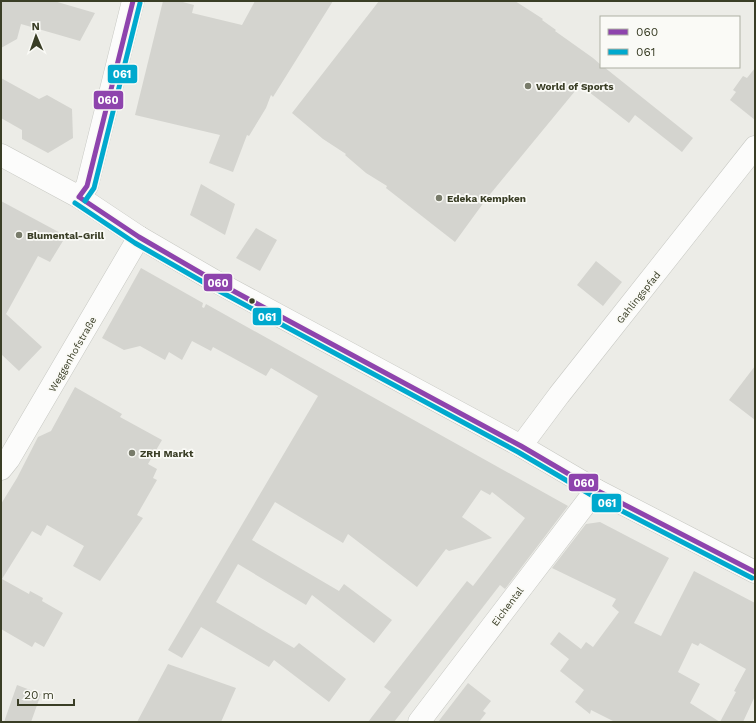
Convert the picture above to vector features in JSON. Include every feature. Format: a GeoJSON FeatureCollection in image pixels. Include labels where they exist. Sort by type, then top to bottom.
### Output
{"type":"FeatureCollection","features":[{"type":"Feature","properties":{"kind":"street"},"geometry":{"type":"LineString","coordinates":[[79,197],[87,186],[132,1]]}},
{"type":"Feature","properties":{"kind":"street","name":"Gahlingspfad"},"geometry":{"type":"LineString","coordinates":[[520,446],[755,146]]}},
{"type":"Feature","properties":{"kind":"street"},"geometry":{"type":"LineString","coordinates":[[1,155],[79,197],[139,237],[213,280],[520,446],[596,490],[755,572]]}},
{"type":"Feature","properties":{"kind":"street","name":"Weggenhofstraße"},"geometry":{"type":"LineString","coordinates":[[1,469],[9,459],[68,361],[139,237]]}},
{"type":"Feature","properties":{"kind":"street","name":"Eichental"},"geometry":{"type":"LineString","coordinates":[[419,722],[596,490]]}},
{"type":"Feature","properties":{"kind":"building"},"geometry":{"type":"Polygon","coordinates":[[[1,1],[54,1],[95,13],[80,41],[21,24],[17,39],[1,48],[1,1]]]}},
{"type":"Feature","properties":{"kind":"building"},"geometry":{"type":"Polygon","coordinates":[[[163,1],[179,1],[194,5],[192,13],[242,25],[255,1],[333,1],[273,97],[271,95],[266,108],[249,136],[247,135],[233,172],[209,163],[220,135],[135,115],[163,1]]]}},
{"type":"Feature","properties":{"kind":"building"},"geometry":{"type":"Polygon","coordinates":[[[379,1],[515,1],[543,19],[542,20],[556,30],[555,31],[593,58],[600,64],[600,68],[605,68],[693,138],[682,152],[635,115],[629,123],[580,85],[487,198],[455,242],[386,188],[387,186],[366,173],[345,155],[346,154],[323,139],[292,113],[379,1]]]}},
{"type":"Feature","properties":{"kind":"building"},"geometry":{"type":"Polygon","coordinates":[[[755,68],[755,120],[730,100],[736,92],[733,90],[743,76],[747,78],[755,68]]]}},
{"type":"Feature","properties":{"kind":"building"},"geometry":{"type":"Polygon","coordinates":[[[1,78],[39,99],[47,95],[72,109],[73,138],[48,153],[22,139],[22,130],[1,118],[1,78]]]}},
{"type":"Feature","properties":{"kind":"building"},"geometry":{"type":"Polygon","coordinates":[[[201,184],[235,204],[225,235],[190,215],[201,184]]]}},
{"type":"Feature","properties":{"kind":"building"},"geometry":{"type":"Polygon","coordinates":[[[1,201],[66,236],[50,262],[38,256],[6,314],[42,347],[19,371],[1,354],[1,201]]]}},
{"type":"Feature","properties":{"kind":"building"},"geometry":{"type":"Polygon","coordinates":[[[256,228],[277,240],[260,271],[236,258],[256,228]]]}},
{"type":"Feature","properties":{"kind":"building"},"geometry":{"type":"Polygon","coordinates":[[[596,261],[622,282],[603,306],[577,285],[596,261]]]}},
{"type":"Feature","properties":{"kind":"building"},"geometry":{"type":"Polygon","coordinates":[[[141,268],[203,303],[202,307],[204,308],[206,304],[568,506],[505,589],[500,585],[394,722],[368,722],[391,692],[384,687],[467,581],[473,586],[525,518],[492,492],[490,495],[481,490],[462,517],[492,538],[449,551],[446,549],[417,587],[348,534],[343,543],[275,502],[252,540],[339,591],[344,584],[392,620],[374,643],[312,595],[306,605],[238,564],[216,602],[294,648],[299,643],[346,679],[329,702],[274,660],[269,667],[201,627],[182,658],[168,650],[318,396],[271,368],[266,376],[213,347],[211,351],[192,341],[182,360],[169,352],[165,360],[140,346],[124,350],[102,338],[141,268]]]}},
{"type":"Feature","properties":{"kind":"building"},"geometry":{"type":"Polygon","coordinates":[[[755,366],[755,420],[729,400],[755,366]]]}},
{"type":"Feature","properties":{"kind":"building"},"geometry":{"type":"Polygon","coordinates":[[[75,387],[122,414],[120,417],[162,440],[148,464],[157,469],[153,478],[157,480],[137,515],[143,518],[100,581],[73,566],[84,546],[47,525],[41,536],[32,531],[2,579],[29,594],[30,591],[43,598],[42,601],[63,613],[44,647],[35,642],[32,647],[1,629],[1,504],[17,478],[38,437],[51,431],[75,387]]]}},
{"type":"Feature","properties":{"kind":"building"},"geometry":{"type":"Polygon","coordinates":[[[600,522],[669,558],[634,623],[661,636],[694,571],[755,603],[755,696],[743,722],[720,722],[615,722],[591,710],[590,714],[575,702],[584,690],[560,671],[569,659],[550,644],[559,632],[581,649],[586,642],[593,647],[619,612],[612,606],[616,599],[552,568],[586,524],[600,522]],[[692,643],[678,672],[700,684],[690,703],[720,722],[746,669],[700,643],[698,646],[692,643]]]}},
{"type":"Feature","properties":{"kind":"building"},"geometry":{"type":"Polygon","coordinates":[[[168,664],[236,688],[221,722],[137,722],[168,664]]]}},
{"type":"Feature","properties":{"kind":"building"},"geometry":{"type":"Polygon","coordinates":[[[468,683],[491,701],[483,711],[486,713],[479,722],[438,722],[468,683]]]}},
{"type":"Feature","properties":{"kind":"building"},"geometry":{"type":"Polygon","coordinates":[[[17,685],[41,694],[31,722],[4,722],[17,685]]]}},
{"type":"Feature","properties":{"kind":"transit line","name":"060"},"geometry":{"type":"LineString","coordinates":[[79,197],[87,186],[133,1]]}},
{"type":"Feature","properties":{"kind":"transit line","name":"061"},"geometry":{"type":"LineString","coordinates":[[85,201],[94,188],[140,3]]}},
{"type":"Feature","properties":{"kind":"transit line","name":"060"},"geometry":{"type":"LineString","coordinates":[[79,197],[139,237],[213,280],[521,446],[596,490],[755,572]]}},
{"type":"Feature","properties":{"kind":"transit line","name":"061"},"geometry":{"type":"LineString","coordinates":[[75,203],[135,243],[210,286],[518,452],[593,496],[752,578]]}},
{"type":"Feature","properties":{"kind":"place","name":"World of Sports"},"geometry":{"type":"Point","coordinates":[528,86]}},
{"type":"Feature","properties":{"kind":"place","name":"Edeka Kempken"},"geometry":{"type":"Point","coordinates":[439,198]}},
{"type":"Feature","properties":{"kind":"place","name":"Blumental-Grill"},"geometry":{"type":"Point","coordinates":[19,235]}},
{"type":"Feature","properties":{"kind":"place","name":"ZRH Markt"},"geometry":{"type":"Point","coordinates":[132,453]}}]}
